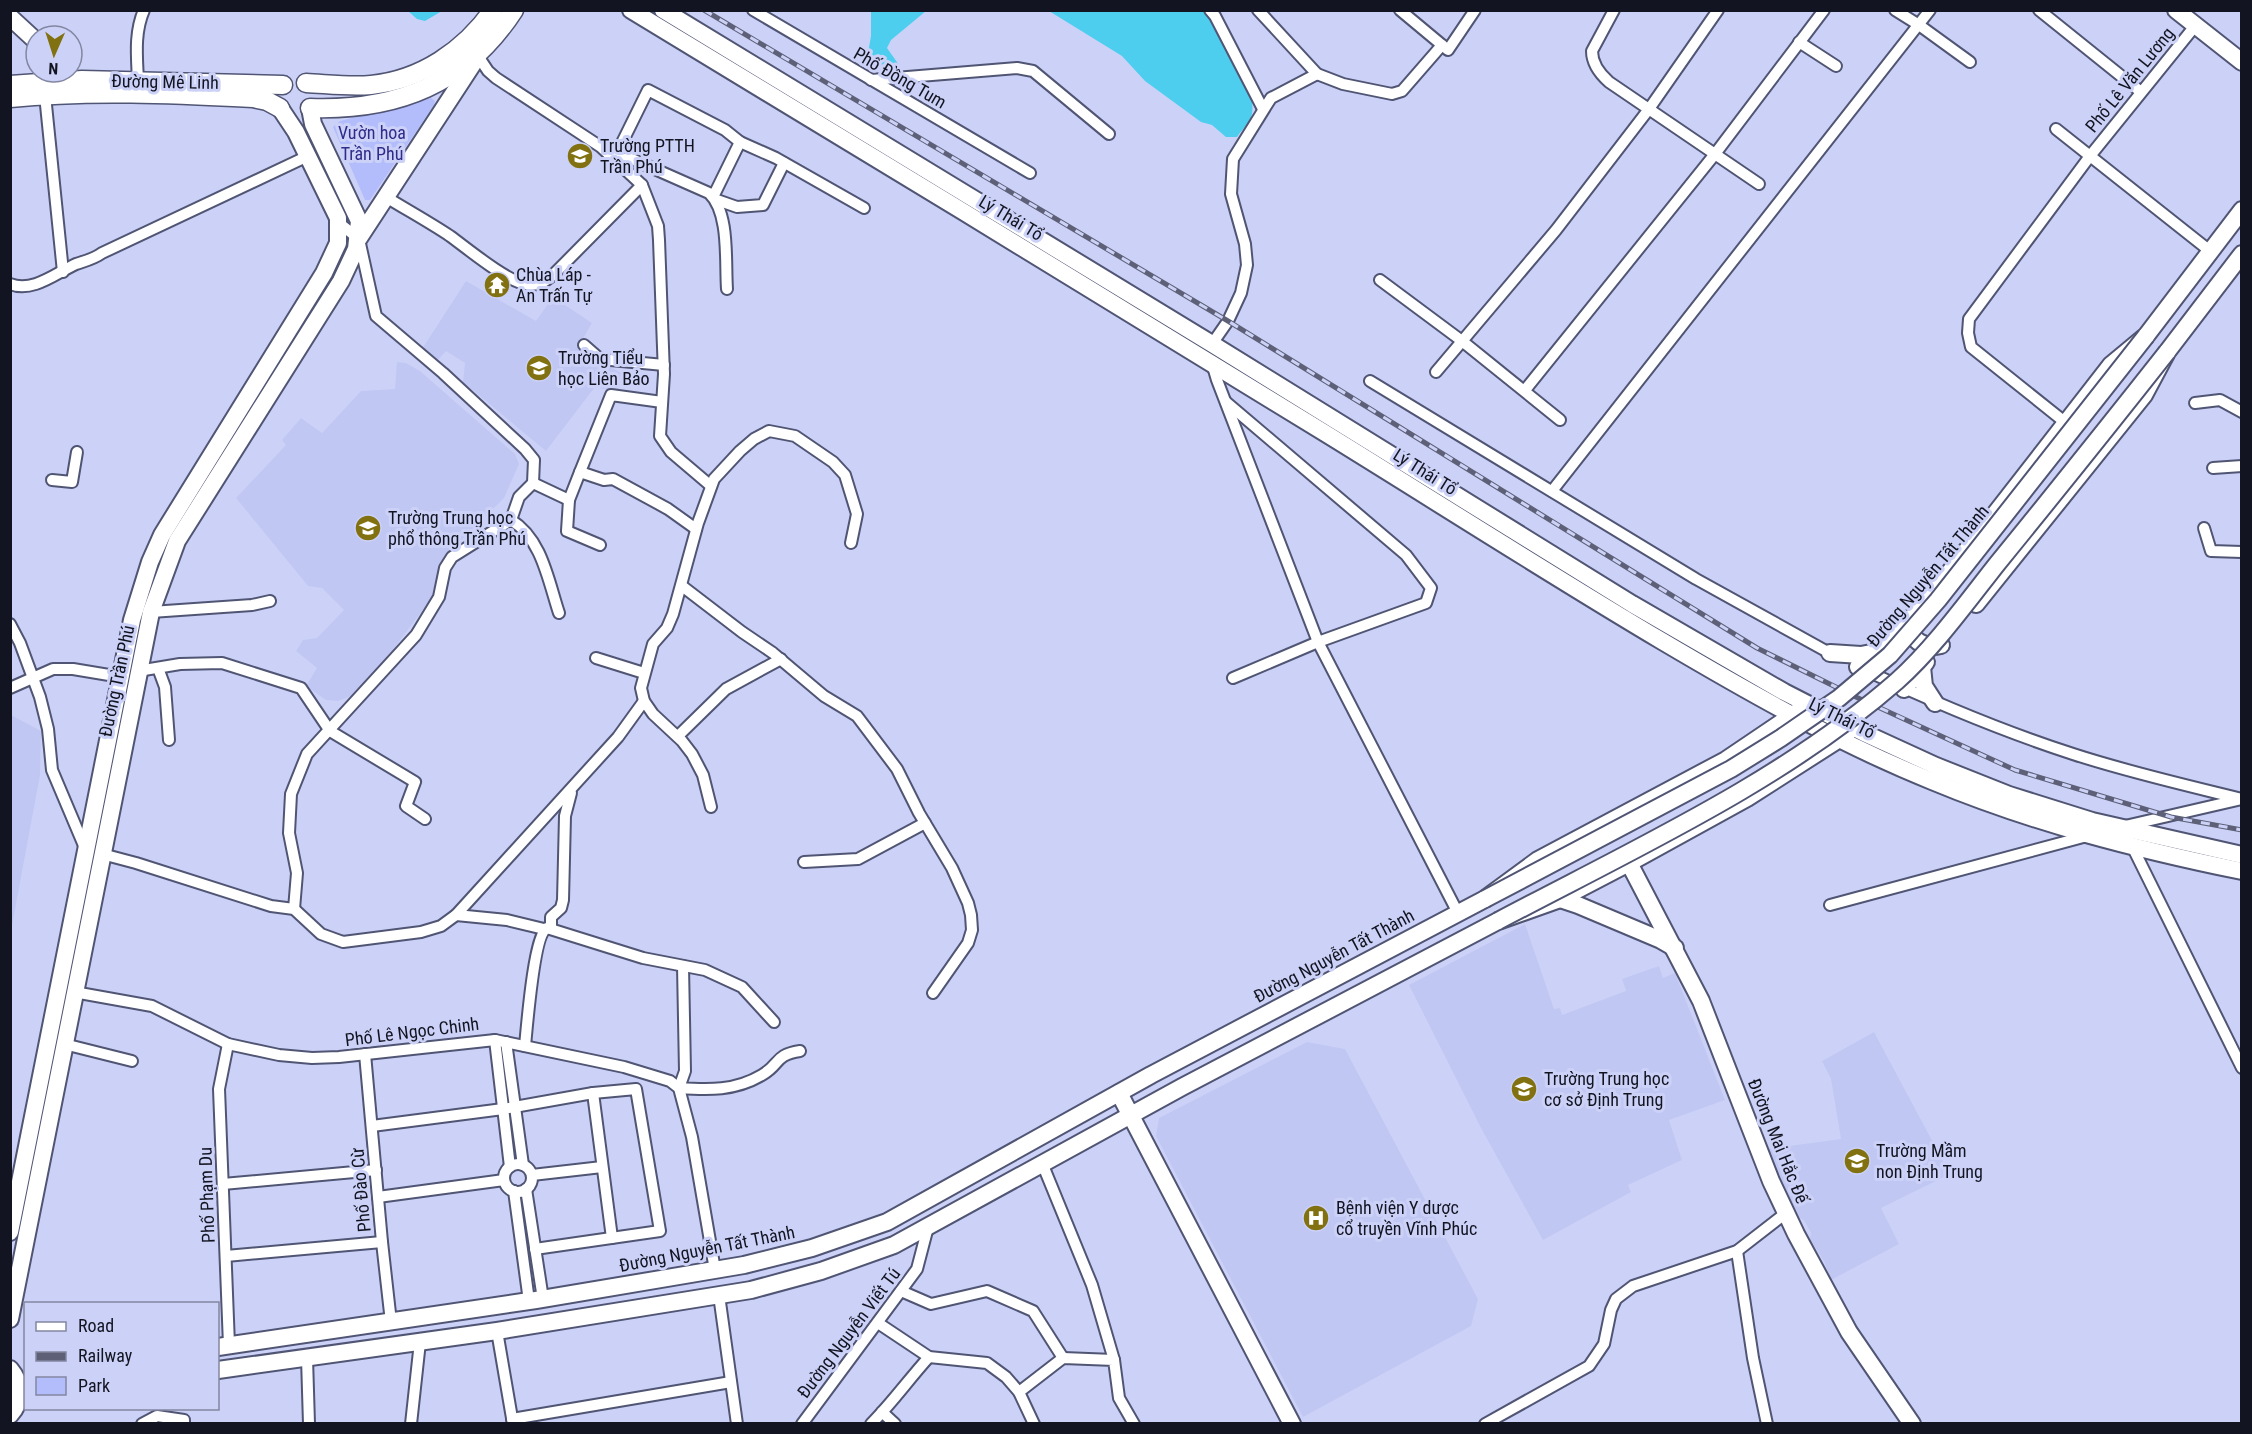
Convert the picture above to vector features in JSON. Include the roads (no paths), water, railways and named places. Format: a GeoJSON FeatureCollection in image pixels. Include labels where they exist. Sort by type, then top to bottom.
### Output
{"type":"FeatureCollection","features":[{"type":"Feature","properties":{"kind":"main road"},"geometry":{"type":"LineString","coordinates":[[339,223],[308,156],[280,108],[277,96],[283,85],[294,80],[306,83],[374,85],[418,72],[447,58],[465,44],[493,10]]}},
{"type":"Feature","properties":{"kind":"main road"},"geometry":{"type":"LineString","coordinates":[[280,108],[295,116],[310,108],[367,105],[414,93],[459,71],[478,56],[496,37],[514,10]]}},
{"type":"Feature","properties":{"kind":"main road","name":"Lý Thái Tổ"},"geometry":{"type":"LineString","coordinates":[[631,10],[1153,317],[1212,344],[1344,435],[1622,617],[1792,716],[1839,740],[1931,781],[1985,802],[2086,836],[2241,871]]}},
{"type":"Feature","properties":{"kind":"main road","name":"Lý Thái Tổ"},"geometry":{"type":"LineString","coordinates":[[663,10],[1153,317],[1212,363],[1344,435],[1808,705],[1936,766],[2009,795],[2120,828],[2241,855]]}},
{"type":"Feature","properties":{"kind":"main road"},"geometry":{"type":"LineString","coordinates":[[2176,10],[2241,62]]}},
{"type":"Feature","properties":{"kind":"main road"},"geometry":{"type":"LineString","coordinates":[[10,17],[24,30]]}},
{"type":"Feature","properties":{"kind":"main road"},"geometry":{"type":"LineString","coordinates":[[359,239],[478,56]]}},
{"type":"Feature","properties":{"kind":"main road","name":"Đường Mê Linh"},"geometry":{"type":"LineString","coordinates":[[84,82],[283,85]]}},
{"type":"Feature","properties":{"kind":"main road","name":"Đường Mê Linh"},"geometry":{"type":"LineString","coordinates":[[84,83],[253,98],[267,101],[280,108]]}},
{"type":"Feature","properties":{"kind":"main road"},"geometry":{"type":"LineString","coordinates":[[306,83],[313,94],[310,108]]}},
{"type":"Feature","properties":{"kind":"main road","name":"Đường Mê Linh"},"geometry":{"type":"LineString","coordinates":[[10,86],[39,84]]}},
{"type":"Feature","properties":{"kind":"main road","name":"Đường Mê Linh"},"geometry":{"type":"LineString","coordinates":[[10,98],[45,95],[64,84]]}},
{"type":"Feature","properties":{"kind":"main road","name":"Đường Trần Phú"},"geometry":{"type":"LineString","coordinates":[[10,1232],[15,1185],[151,612],[166,567],[177,541],[341,281],[353,258],[359,239],[358,215],[313,124],[310,108]]}},
{"type":"Feature","properties":{"kind":"main road","name":"Đường Nguyễn Tất Thành"},"geometry":{"type":"LineString","coordinates":[[223,1346],[536,1300],[715,1270],[812,1248],[887,1222],[1232,1032],[1731,769],[1839,698],[1890,655],[1938,600],[2146,336],[2241,210]]}},
{"type":"Feature","properties":{"kind":"main road","name":"Đường Trần Phú"},"geometry":{"type":"LineString","coordinates":[[10,1318],[74,992],[94,852],[135,607],[162,535],[324,273],[338,243],[339,223]]}},
{"type":"Feature","properties":{"kind":"main road"},"geometry":{"type":"LineString","coordinates":[[219,1370],[497,1331],[751,1290],[821,1271],[894,1245],[1131,1115],[1744,790],[1820,740],[1895,682],[1957,614],[2167,352],[2241,254]]}},
{"type":"Feature","properties":{"kind":"main road"},"geometry":{"type":"LineString","coordinates":[[1858,667],[1883,650],[1908,622],[2111,365],[2146,336]]}},
{"type":"Feature","properties":{"kind":"main road"},"geometry":{"type":"LineString","coordinates":[[1904,688],[2144,395],[2167,352]]}},
{"type":"Feature","properties":{"kind":"main road"},"geometry":{"type":"LineString","coordinates":[[1908,622],[1910,632],[1917,641],[1931,646],[1941,645]]}},
{"type":"Feature","properties":{"kind":"main road"},"geometry":{"type":"LineString","coordinates":[[1830,653],[1861,655],[1883,650]]}},
{"type":"Feature","properties":{"kind":"main road"},"geometry":{"type":"LineString","coordinates":[[1922,667],[1924,686],[1935,703]]}},
{"type":"Feature","properties":{"kind":"main road"},"geometry":{"type":"LineString","coordinates":[[1756,741],[1767,721],[1765,701]]}},
{"type":"Feature","properties":{"kind":"main road"},"geometry":{"type":"LineString","coordinates":[[1485,899],[1538,860],[1726,760],[1808,705]]}},
{"type":"Feature","properties":{"kind":"main road"},"geometry":{"type":"LineString","coordinates":[[1775,728],[1790,733],[1797,741],[1801,751],[1799,766]]}},
{"type":"Feature","properties":{"kind":"main road"},"geometry":{"type":"LineString","coordinates":[[1498,921],[1560,899],[1629,863],[1748,798],[1855,729]]}},
{"type":"Feature","properties":{"kind":"main road"},"geometry":{"type":"LineString","coordinates":[[1817,754],[1840,749],[1864,751]]}},
{"type":"Feature","properties":{"kind":"main road","name":"Đường Mai Hắc Đế"},"geometry":{"type":"LineString","coordinates":[[1629,863],[1701,1001],[1786,1213],[1849,1332],[1912,1424]]}},
{"type":"Feature","properties":{"kind":"main road"},"geometry":{"type":"LineString","coordinates":[[1560,899],[1661,940],[1675,948]]}},
{"type":"Feature","properties":{"kind":"main road"},"geometry":{"type":"LineString","coordinates":[[1232,1032],[1244,1055]]}},
{"type":"Feature","properties":{"kind":"main road"},"geometry":{"type":"LineString","coordinates":[[1119,1093],[1292,1424]]}},
{"type":"Feature","properties":{"kind":"main road"},"geometry":{"type":"LineString","coordinates":[[924,1202],[928,1227]]}},
{"type":"Feature","properties":{"kind":"main road"},"geometry":{"type":"LineString","coordinates":[[536,1300],[539,1324]]}},
{"type":"Feature","properties":{"kind":"main road"},"geometry":{"type":"LineString","coordinates":[[11,1368],[20,1386],[15,1424]]}},
{"type":"Feature","properties":{"kind":"street"},"geometry":{"type":"LineString","coordinates":[[138,81],[137,37],[139,22],[144,10]]}},
{"type":"Feature","properties":{"kind":"street","name":"Phố Đồng Tum"},"geometry":{"type":"LineString","coordinates":[[753,10],[1030,173]]}},
{"type":"Feature","properties":{"kind":"street"},"geometry":{"type":"LineString","coordinates":[[1210,10],[1263,109]]}},
{"type":"Feature","properties":{"kind":"street"},"geometry":{"type":"LineString","coordinates":[[1258,10],[1317,74],[1343,84],[1397,94],[1445,47],[1475,10]]}},
{"type":"Feature","properties":{"kind":"street"},"geometry":{"type":"LineString","coordinates":[[1400,10],[1445,47]]}},
{"type":"Feature","properties":{"kind":"street"},"geometry":{"type":"LineString","coordinates":[[1614,10],[1592,51],[1600,74],[1759,184]]}},
{"type":"Feature","properties":{"kind":"street"},"geometry":{"type":"LineString","coordinates":[[1436,372],[1556,230],[1649,109],[1718,10]]}},
{"type":"Feature","properties":{"kind":"street"},"geometry":{"type":"LineString","coordinates":[[1525,390],[1714,154],[1824,10]]}},
{"type":"Feature","properties":{"kind":"street"},"geometry":{"type":"LineString","coordinates":[[1895,10],[1970,62]]}},
{"type":"Feature","properties":{"kind":"street"},"geometry":{"type":"LineString","coordinates":[[1552,490],[1930,10]]}},
{"type":"Feature","properties":{"kind":"street"},"geometry":{"type":"LineString","coordinates":[[2039,10],[2141,92]]}},
{"type":"Feature","properties":{"kind":"street","name":"Phố Lê Văn Lương"},"geometry":{"type":"LineString","coordinates":[[2090,156],[2195,26]]}},
{"type":"Feature","properties":{"kind":"street"},"geometry":{"type":"LineString","coordinates":[[1799,42],[1836,66]]}},
{"type":"Feature","properties":{"kind":"street"},"geometry":{"type":"LineString","coordinates":[[478,56],[496,78],[601,147],[642,185],[658,226],[664,365],[660,436],[670,452],[711,486]]}},
{"type":"Feature","properties":{"kind":"street"},"geometry":{"type":"LineString","coordinates":[[871,80],[1017,68],[1033,71],[1109,134]]}},
{"type":"Feature","properties":{"kind":"street"},"geometry":{"type":"LineString","coordinates":[[1212,344],[1228,321],[1241,293],[1247,265],[1245,244],[1231,194],[1233,159],[1271,98],[1317,74]]}},
{"type":"Feature","properties":{"kind":"street"},"geometry":{"type":"LineString","coordinates":[[614,159],[648,90],[864,208]]}},
{"type":"Feature","properties":{"kind":"street"},"geometry":{"type":"LineString","coordinates":[[45,95],[63,272]]}},
{"type":"Feature","properties":{"kind":"street","name":"Phố Lê Văn Lương"},"geometry":{"type":"LineString","coordinates":[[2056,129],[2210,251]]}},
{"type":"Feature","properties":{"kind":"street"},"geometry":{"type":"LineString","coordinates":[[727,289],[723,225],[715,199],[740,142]]}},
{"type":"Feature","properties":{"kind":"street"},"geometry":{"type":"LineString","coordinates":[[10,284],[18,287],[27,286],[54,278],[74,265],[97,257],[102,252],[308,156]]}},
{"type":"Feature","properties":{"kind":"street"},"geometry":{"type":"LineString","coordinates":[[2066,423],[1971,347],[1968,333],[1969,319],[2090,156]]}},
{"type":"Feature","properties":{"kind":"street"},"geometry":{"type":"LineString","coordinates":[[614,159],[632,159],[709,193],[715,199],[737,207],[763,206],[784,163]]}},
{"type":"Feature","properties":{"kind":"street"},"geometry":{"type":"LineString","coordinates":[[386,197],[512,279],[525,284],[537,285],[544,283],[554,274],[642,185]]}},
{"type":"Feature","properties":{"kind":"street"},"geometry":{"type":"LineString","coordinates":[[294,909],[297,873],[289,833],[291,794],[307,754],[417,635],[439,597],[445,568],[452,557],[511,520],[519,497],[532,483],[534,460],[443,373],[376,316],[359,239],[339,223]]}},
{"type":"Feature","properties":{"kind":"street"},"geometry":{"type":"LineString","coordinates":[[1380,280],[1462,341],[1560,420]]}},
{"type":"Feature","properties":{"kind":"street"},"geometry":{"type":"LineString","coordinates":[[584,345],[600,359],[664,365]]}},
{"type":"Feature","properties":{"kind":"street"},"geometry":{"type":"LineString","coordinates":[[1212,363],[1318,642],[1458,913]]}},
{"type":"Feature","properties":{"kind":"street"},"geometry":{"type":"LineString","coordinates":[[1370,381],[1696,579],[1858,667],[1935,703],[2074,754],[2241,799]]}},
{"type":"Feature","properties":{"kind":"street"},"geometry":{"type":"LineString","coordinates":[[600,546],[567,531],[569,500],[611,395],[662,402]]}},
{"type":"Feature","properties":{"kind":"street"},"geometry":{"type":"LineString","coordinates":[[2195,403],[2220,400],[2241,412]]}},
{"type":"Feature","properties":{"kind":"street"},"geometry":{"type":"LineString","coordinates":[[1225,401],[1406,555],[1431,588],[1426,603],[1318,642],[1233,678]]}},
{"type":"Feature","properties":{"kind":"street"},"geometry":{"type":"LineString","coordinates":[[711,807],[703,775],[692,754],[678,736],[653,714],[644,701],[640,688],[653,644],[667,628],[682,586],[696,529],[711,486],[723,468],[754,439],[770,432],[795,436],[833,462],[844,475],[853,498],[856,514],[851,543]]}},
{"type":"Feature","properties":{"kind":"street"},"geometry":{"type":"LineString","coordinates":[[52,480],[72,482],[77,452]]}},
{"type":"Feature","properties":{"kind":"street"},"geometry":{"type":"LineString","coordinates":[[2212,468],[2241,466]]}},
{"type":"Feature","properties":{"kind":"street"},"geometry":{"type":"LineString","coordinates":[[580,472],[604,480],[613,479],[669,509],[696,529]]}},
{"type":"Feature","properties":{"kind":"street"},"geometry":{"type":"LineString","coordinates":[[532,483],[569,500]]}},
{"type":"Feature","properties":{"kind":"street"},"geometry":{"type":"LineString","coordinates":[[511,520],[524,528],[536,547],[560,613]]}},
{"type":"Feature","properties":{"kind":"street"},"geometry":{"type":"LineString","coordinates":[[2204,528],[2211,551],[2241,552]]}},
{"type":"Feature","properties":{"kind":"street"},"geometry":{"type":"LineString","coordinates":[[682,586],[781,659],[824,696],[857,716],[897,769],[925,824],[952,868],[968,903],[972,930],[960,956],[933,993]]}},
{"type":"Feature","properties":{"kind":"street"},"geometry":{"type":"LineString","coordinates":[[151,612],[252,605],[270,601]]}},
{"type":"Feature","properties":{"kind":"street"},"geometry":{"type":"LineString","coordinates":[[10,624],[20,643],[40,697],[48,729],[52,770],[94,852],[271,906],[294,909],[321,934],[343,942],[421,932],[441,926],[456,915],[618,738],[644,701]]}},
{"type":"Feature","properties":{"kind":"street"},"geometry":{"type":"LineString","coordinates":[[596,658],[644,673]]}},
{"type":"Feature","properties":{"kind":"street"},"geometry":{"type":"LineString","coordinates":[[678,736],[726,689],[781,659]]}},
{"type":"Feature","properties":{"kind":"street"},"geometry":{"type":"LineString","coordinates":[[138,671],[180,664],[222,663],[301,688],[330,731],[415,782],[406,806],[425,819]]}},
{"type":"Feature","properties":{"kind":"street"},"geometry":{"type":"LineString","coordinates":[[158,668],[165,687],[169,740]]}},
{"type":"Feature","properties":{"kind":"street"},"geometry":{"type":"LineString","coordinates":[[10,688],[53,669],[73,669],[122,677]]}},
{"type":"Feature","properties":{"kind":"street"},"geometry":{"type":"LineString","coordinates":[[525,1046],[535,959],[551,917],[561,908],[563,900],[566,816],[572,789]]}},
{"type":"Feature","properties":{"kind":"street"},"geometry":{"type":"LineString","coordinates":[[1830,906],[2086,836],[2241,799]]}},
{"type":"Feature","properties":{"kind":"street"},"geometry":{"type":"LineString","coordinates":[[804,862],[858,859],[925,824]]}},
{"type":"Feature","properties":{"kind":"street"},"geometry":{"type":"LineString","coordinates":[[2120,828],[2132,847],[2241,1068]]}},
{"type":"Feature","properties":{"kind":"street"},"geometry":{"type":"LineString","coordinates":[[456,915],[507,920],[547,929],[643,958],[705,970],[742,987],[774,1022]]}},
{"type":"Feature","properties":{"kind":"street"},"geometry":{"type":"LineString","coordinates":[[683,966],[685,1071],[679,1088],[692,1137],[715,1270]]}},
{"type":"Feature","properties":{"kind":"street","name":"Phố Lê Ngọc Chinh"},"geometry":{"type":"LineString","coordinates":[[74,992],[152,1006],[228,1044],[279,1055],[312,1058],[501,1041],[624,1067],[670,1081],[679,1088]]}},
{"type":"Feature","properties":{"kind":"street"},"geometry":{"type":"LineString","coordinates":[[501,1041],[515,1106],[523,1165]]}},
{"type":"Feature","properties":{"kind":"street"},"geometry":{"type":"LineString","coordinates":[[501,1041],[503,1109],[510,1167]]}},
{"type":"Feature","properties":{"kind":"street"},"geometry":{"type":"LineString","coordinates":[[64,1044],[132,1061]]}},
{"type":"Feature","properties":{"kind":"street","name":"Phố Phạm Du"},"geometry":{"type":"LineString","coordinates":[[223,1346],[226,1256],[219,1089],[228,1044]]}},
{"type":"Feature","properties":{"kind":"street"},"geometry":{"type":"LineString","coordinates":[[679,1088],[716,1090],[741,1085],[763,1075],[784,1054],[800,1051]]}},
{"type":"Feature","properties":{"kind":"street","name":"Phố Đào Cừ"},"geometry":{"type":"LineString","coordinates":[[365,1054],[391,1322]]}},
{"type":"Feature","properties":{"kind":"street"},"geometry":{"type":"LineString","coordinates":[[372,1126],[503,1109],[593,1093],[636,1089],[660,1231],[535,1249]]}},
{"type":"Feature","properties":{"kind":"street"},"geometry":{"type":"LineString","coordinates":[[593,1093],[612,1238]]}},
{"type":"Feature","properties":{"kind":"street"},"geometry":{"type":"LineString","coordinates":[[1042,1163],[1092,1285],[1114,1360],[1119,1398],[1134,1424]]}},
{"type":"Feature","properties":{"kind":"street"},"geometry":{"type":"LineString","coordinates":[[514,1191],[526,1189],[531,1184],[532,1175],[523,1165],[517,1164],[510,1167],[504,1180],[507,1186],[514,1191],[536,1300]]}},
{"type":"Feature","properties":{"kind":"street"},"geometry":{"type":"LineString","coordinates":[[532,1175],[603,1167]]}},
{"type":"Feature","properties":{"kind":"street"},"geometry":{"type":"LineString","coordinates":[[223,1184],[376,1170]]}},
{"type":"Feature","properties":{"kind":"street"},"geometry":{"type":"LineString","coordinates":[[378,1197],[504,1180]]}},
{"type":"Feature","properties":{"kind":"street"},"geometry":{"type":"LineString","coordinates":[[526,1189],[535,1249],[536,1300]]}},
{"type":"Feature","properties":{"kind":"street"},"geometry":{"type":"LineString","coordinates":[[1485,1424],[1589,1366],[1604,1344],[1609,1317],[1616,1299],[1633,1286],[1737,1251],[1786,1213]]}},
{"type":"Feature","properties":{"kind":"street","name":"Đường Nguyễn Viết Tú"},"geometry":{"type":"LineString","coordinates":[[802,1424],[917,1269],[928,1227]]}},
{"type":"Feature","properties":{"kind":"street"},"geometry":{"type":"LineString","coordinates":[[226,1256],[382,1242]]}},
{"type":"Feature","properties":{"kind":"street"},"geometry":{"type":"LineString","coordinates":[[1737,1251],[1753,1358],[1767,1424]]}},
{"type":"Feature","properties":{"kind":"street"},"geometry":{"type":"LineString","coordinates":[[901,1292],[931,1304],[987,1291],[1033,1311],[1063,1358]]}},
{"type":"Feature","properties":{"kind":"street"},"geometry":{"type":"LineString","coordinates":[[719,1295],[736,1424]]}},
{"type":"Feature","properties":{"kind":"street"},"geometry":{"type":"LineString","coordinates":[[878,1323],[929,1357],[987,1363],[1006,1377],[1019,1392],[1034,1424]]}},
{"type":"Feature","properties":{"kind":"street"},"geometry":{"type":"LineString","coordinates":[[497,1331],[513,1421],[731,1382]]}},
{"type":"Feature","properties":{"kind":"street"},"geometry":{"type":"LineString","coordinates":[[411,1424],[420,1342]]}},
{"type":"Feature","properties":{"kind":"street"},"geometry":{"type":"LineString","coordinates":[[871,1424],[903,1384],[929,1357]]}},
{"type":"Feature","properties":{"kind":"street"},"geometry":{"type":"LineString","coordinates":[[307,1358],[309,1424]]}},
{"type":"Feature","properties":{"kind":"street"},"geometry":{"type":"LineString","coordinates":[[1019,1392],[1063,1358],[1114,1360]]}},
{"type":"Feature","properties":{"kind":"street"},"geometry":{"type":"LineString","coordinates":[[882,1412],[895,1424]]}},
{"type":"Feature","properties":{"kind":"street"},"geometry":{"type":"LineString","coordinates":[[142,1424],[157,1416],[184,1419],[184,1424]]}},
{"type":"Feature","properties":{"kind":"railway"},"geometry":{"type":"LineString","coordinates":[[704,10],[1228,321],[1757,648],[1856,697],[2015,770],[2171,817],[2242,830]]}},
{"type":"Feature","properties":{"kind":"place","name":"Trường PTTH Trần Phú"},"geometry":{"type":"Point","coordinates":[580,156]}},
{"type":"Feature","properties":{"kind":"place","name":"Chùa Láp - An Trấn Tự"},"geometry":{"type":"Point","coordinates":[497,285]}},
{"type":"Feature","properties":{"kind":"place","name":"Trường Tiểu học Liên Bảo"},"geometry":{"type":"Point","coordinates":[539,368]}},
{"type":"Feature","properties":{"kind":"place","name":"Trường Trung học phổ thông Trần Phú"},"geometry":{"type":"Point","coordinates":[368,528]}},
{"type":"Feature","properties":{"kind":"place","name":"Trường Trung học cơ sở Định Trung"},"geometry":{"type":"Point","coordinates":[1524,1089]}},
{"type":"Feature","properties":{"kind":"place","name":"Trường Mầm non Định Trung"},"geometry":{"type":"Point","coordinates":[1857,1161]}},
{"type":"Feature","properties":{"kind":"place","name":"Bệnh viện Y dược cổ truyền Vĩnh Phúc"},"geometry":{"type":"Point","coordinates":[1316,1218]}},
{"type":"Feature","properties":{"kind":"park label","name":"Vườn hoa Trần Phú"},"geometry":{"type":"Point","coordinates":[372,143]}}]}
